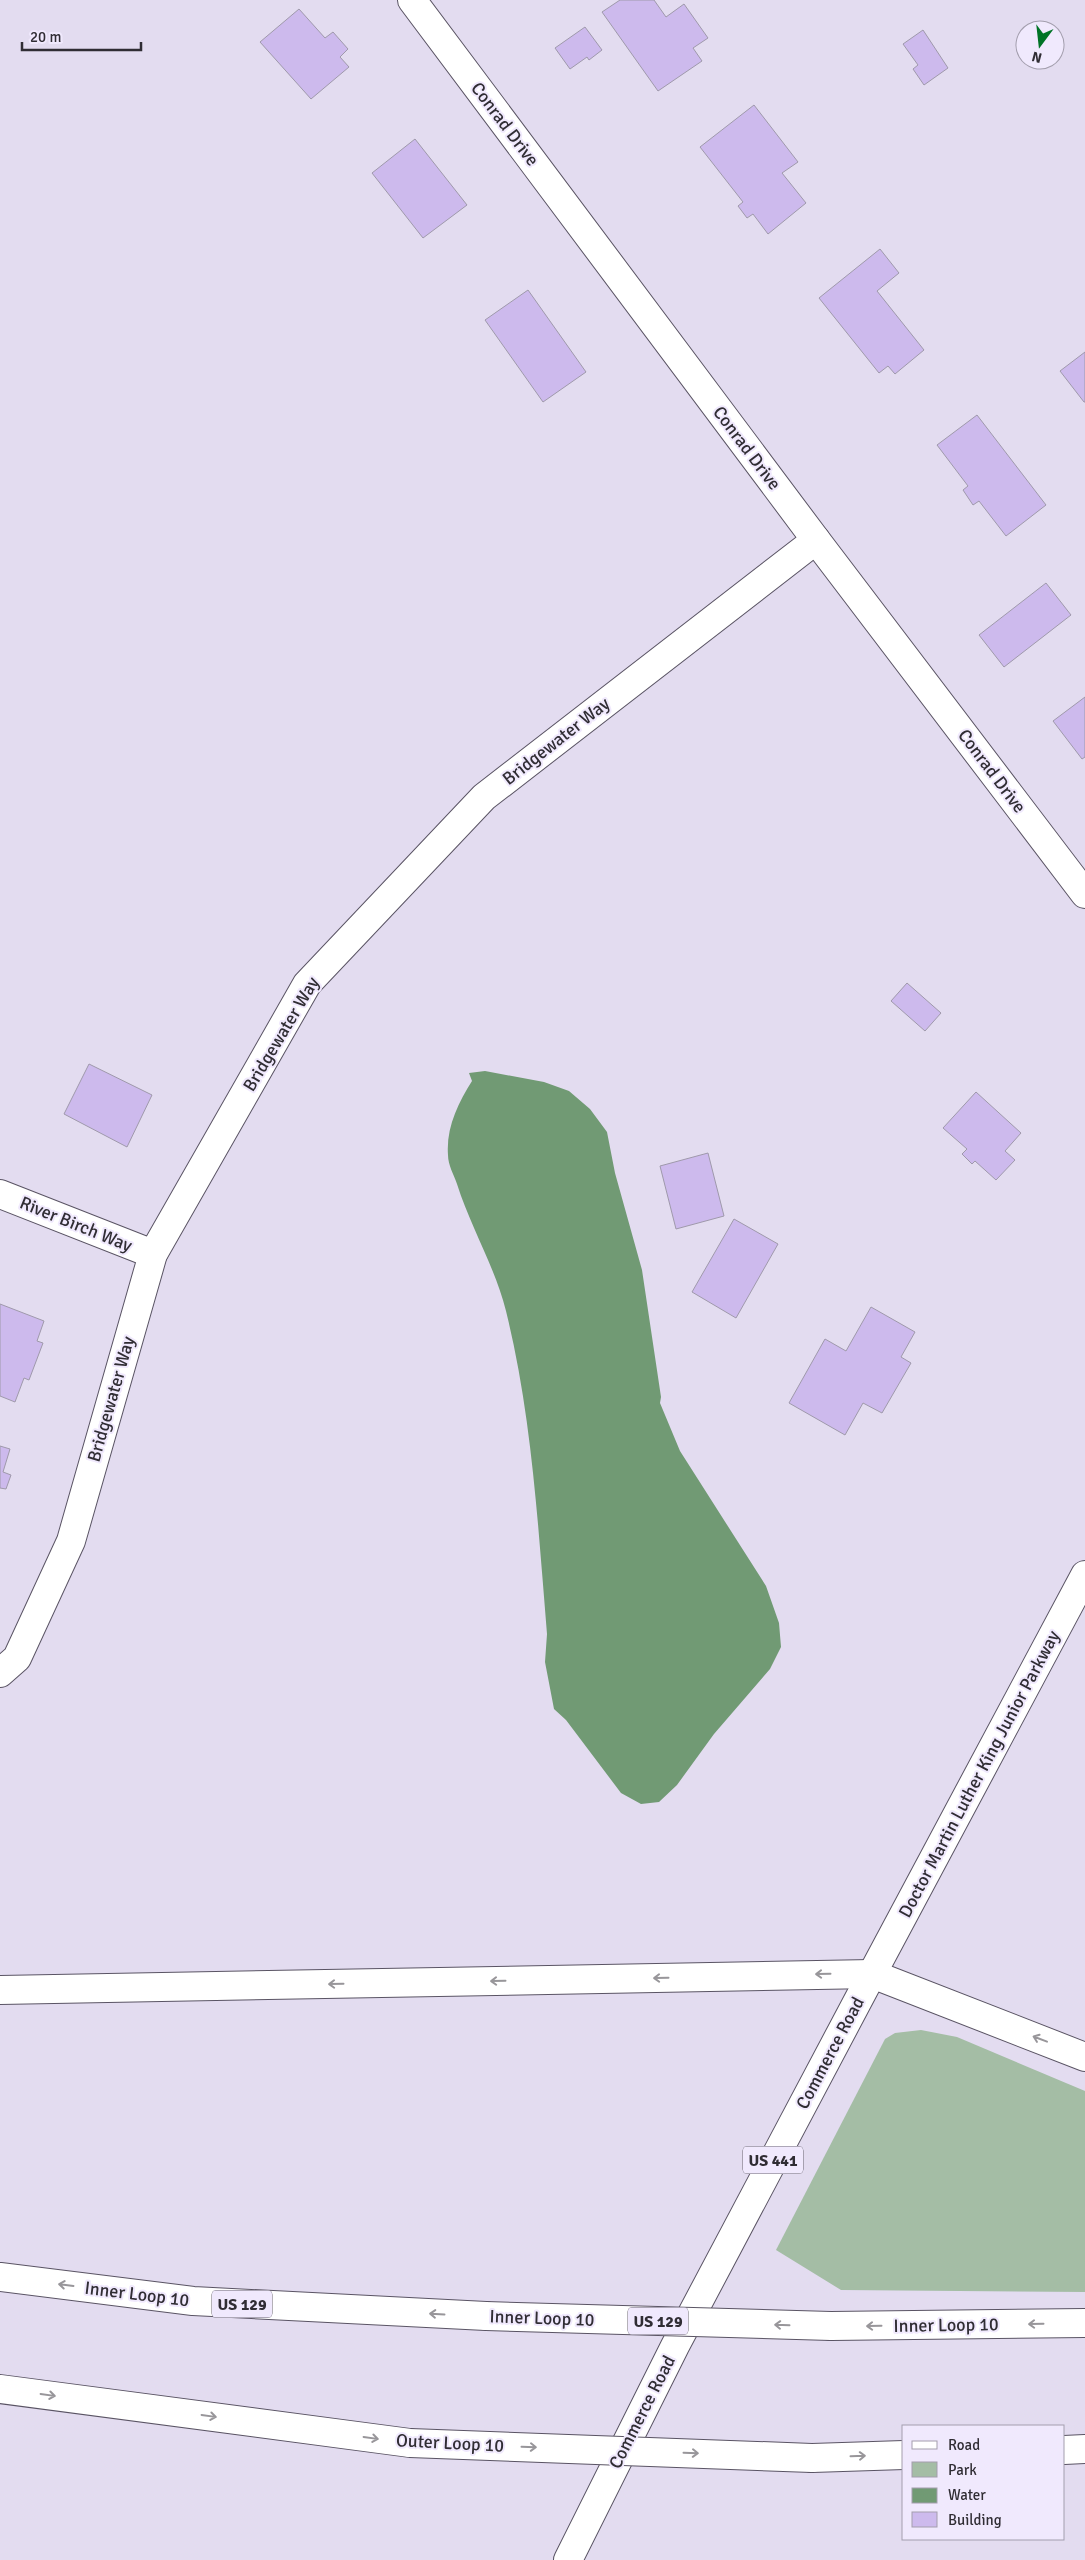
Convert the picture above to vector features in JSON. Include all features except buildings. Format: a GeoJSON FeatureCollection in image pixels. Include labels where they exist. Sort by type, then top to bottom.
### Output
{"type":"FeatureCollection","features":[{"type":"Feature","properties":{"kind":"main road","name":"Conrad Drive"},"geometry":{"type":"LineString","coordinates":[[412,0],[816,540],[1085,894]]}},
{"type":"Feature","properties":{"kind":"main road","name":"Bridgewater Way"},"geometry":{"type":"LineString","coordinates":[[0,1672],[17,1658],[71,1541],[152,1254],[308,984],[484,797],[816,540]]}},
{"type":"Feature","properties":{"kind":"main road","name":"River Birch Way"},"geometry":{"type":"LineString","coordinates":[[0,1194],[152,1254]]}},
{"type":"Feature","properties":{"kind":"main road","name":"Doctor Martin Luther King Junior Parkway"},"geometry":{"type":"LineString","coordinates":[[872,1974],[1079,1605],[1085,1575]]}},
{"type":"Feature","properties":{"kind":"main road"},"geometry":{"type":"LineString","coordinates":[[0,1990],[872,1974],[1085,2057]]}},
{"type":"Feature","properties":{"kind":"main road","name":"Commerce Road"},"geometry":{"type":"LineString","coordinates":[[568,2560],[679,2338],[872,1974]]}},
{"type":"Feature","properties":{"kind":"main road","name":"Inner Loop 10"},"geometry":{"type":"LineString","coordinates":[[0,2277],[193,2301],[486,2316],[830,2326],[1085,2324]]}},
{"type":"Feature","properties":{"kind":"main road","name":"Outer Loop 10"},"geometry":{"type":"LineString","coordinates":[[0,2389],[410,2443],[812,2458],[902,2455]]}},
{"type":"Feature","properties":{"kind":"main road"},"geometry":{"type":"LineString","coordinates":[[1065,2450],[1085,2450]]}},
{"type":"Feature","properties":{"kind":"green space"},"geometry":{"type":"Polygon","coordinates":[[[921,2030],[957,2037],[1085,2091],[1085,2292],[841,2290],[776,2250],[885,2039],[895,2033],[921,2030]]]}},
{"type":"Feature","properties":{"kind":"water"},"geometry":{"type":"Polygon","coordinates":[[[485,1071],[544,1082],[569,1091],[590,1109],[607,1132],[615,1173],[642,1270],[661,1397],[660,1403],[680,1451],[766,1586],[779,1623],[781,1647],[770,1669],[714,1734],[677,1785],[659,1802],[641,1804],[621,1793],[566,1720],[554,1709],[545,1662],[547,1634],[533,1471],[515,1351],[501,1295],[448,1159],[451,1126],[462,1098],[472,1081],[469,1073],[485,1071]]]}}]}
